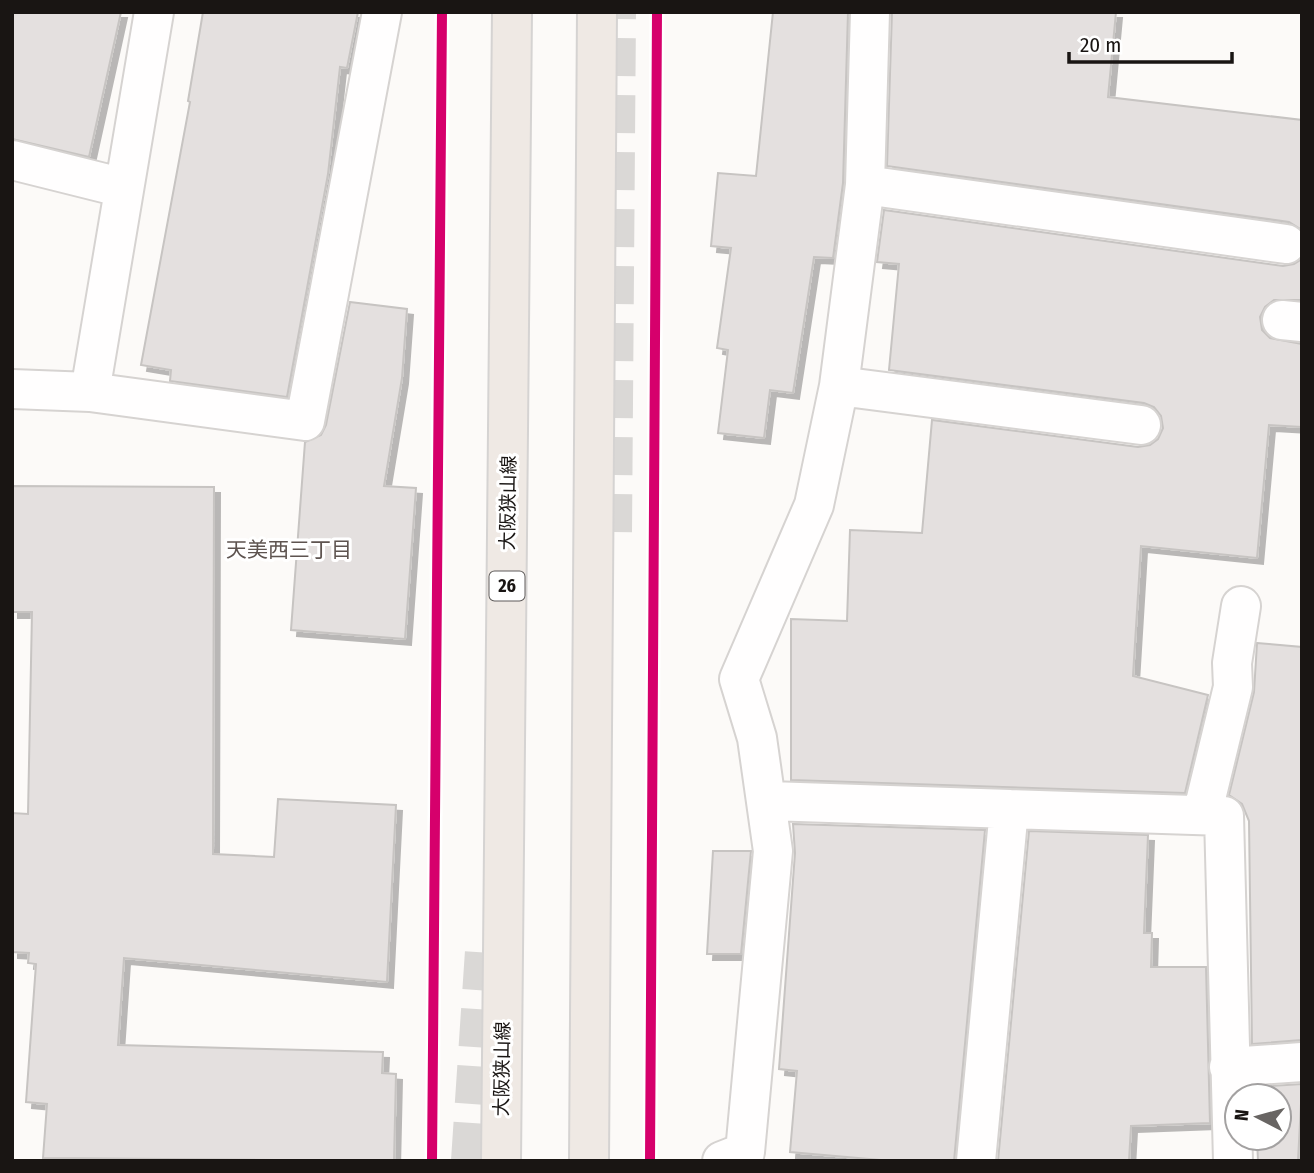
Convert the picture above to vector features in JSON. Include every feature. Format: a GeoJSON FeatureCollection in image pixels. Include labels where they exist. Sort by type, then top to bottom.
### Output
{"type":"FeatureCollection","features":[{"type":"Feature","properties":{"kind":"main road","name":"大阪狭山線"},"geometry":{"type":"LineString","coordinates":[[501,1161],[512,12]]}},
{"type":"Feature","properties":{"kind":"main road"},"geometry":{"type":"LineString","coordinates":[[589,1161],[597,12]]}},
{"type":"Feature","properties":{"kind":"street"},"geometry":{"type":"LineString","coordinates":[[90,392],[154,12]]}},
{"type":"Feature","properties":{"kind":"street"},"geometry":{"type":"LineString","coordinates":[[12,389],[90,392],[305,421],[382,12]]}},
{"type":"Feature","properties":{"kind":"street"},"geometry":{"type":"LineString","coordinates":[[722,1161],[746,1152],[774,851],[769,801],[757,738],[739,679],[814,505],[839,387],[865,185],[870,12]]}},
{"type":"Feature","properties":{"kind":"street"},"geometry":{"type":"LineString","coordinates":[[12,160],[124,188]]}},
{"type":"Feature","properties":{"kind":"street"},"geometry":{"type":"LineString","coordinates":[[865,185],[1286,244]]}},
{"type":"Feature","properties":{"kind":"street"},"geometry":{"type":"LineString","coordinates":[[839,387],[1141,425]]}},
{"type":"Feature","properties":{"kind":"street"},"geometry":{"type":"LineString","coordinates":[[1202,815],[1233,687],[1232,663],[1241,606]]}},
{"type":"Feature","properties":{"kind":"street"},"geometry":{"type":"LineString","coordinates":[[769,801],[1224,816],[1233,1161]]}},
{"type":"Feature","properties":{"kind":"street"},"geometry":{"type":"LineString","coordinates":[[976,1161],[1009,809]]}},
{"type":"Feature","properties":{"kind":"street"},"geometry":{"type":"LineString","coordinates":[[1229,1067],[1302,1062]]}},
{"type":"Feature","properties":{"kind":"building"},"geometry":{"type":"Polygon","coordinates":[[[12,12],[121,12],[89,157],[12,139],[12,12]]]}},
{"type":"Feature","properties":{"kind":"building"},"geometry":{"type":"Polygon","coordinates":[[[203,12],[358,12],[347,68],[340,67],[328,174],[287,397],[170,381],[171,370],[141,365],[190,102],[188,101],[203,12]]]}},
{"type":"Feature","properties":{"kind":"building"},"geometry":{"type":"Polygon","coordinates":[[[773,12],[848,12],[843,183],[833,258],[814,257],[793,393],[770,390],[764,438],[718,433],[728,350],[717,348],[731,248],[711,246],[718,173],[756,176],[773,12]]]}},
{"type":"Feature","properties":{"kind":"building"},"geometry":{"type":"Polygon","coordinates":[[[892,12],[1116,12],[1108,97],[1302,120],[1302,230],[1289,222],[887,166],[892,12]]]}},
{"type":"Feature","properties":{"kind":"building"},"geometry":{"type":"Polygon","coordinates":[[[884,210],[1283,266],[1302,259],[1302,300],[1274,300],[1265,307],[1260,317],[1262,330],[1270,338],[1302,344],[1302,427],[1269,425],[1257,558],[1141,546],[1133,676],[1208,695],[1185,793],[791,780],[791,619],[847,621],[850,530],[922,533],[932,420],[1138,447],[1150,445],[1158,439],[1163,428],[1161,416],[1154,407],[1144,403],[889,370],[899,264],[877,262],[884,210]]]}},
{"type":"Feature","properties":{"kind":"building"},"geometry":{"type":"Polygon","coordinates":[[[350,302],[407,309],[402,378],[384,486],[416,488],[405,639],[291,630],[305,442],[321,435],[326,425],[350,302]]]}},
{"type":"Feature","properties":{"kind":"building"},"geometry":{"type":"Polygon","coordinates":[[[12,486],[214,487],[213,854],[274,857],[278,799],[396,805],[387,982],[124,958],[118,1045],[383,1052],[382,1073],[396,1074],[394,1161],[43,1158],[47,1104],[26,1102],[36,964],[28,963],[29,953],[12,952],[12,813],[28,814],[32,612],[12,612],[12,486]]]}},
{"type":"Feature","properties":{"kind":"building"},"geometry":{"type":"Polygon","coordinates":[[[1257,643],[1302,647],[1302,1040],[1252,1044],[1249,821],[1242,804],[1229,795],[1254,692],[1257,643]]]}},
{"type":"Feature","properties":{"kind":"building"},"geometry":{"type":"Polygon","coordinates":[[[793,824],[985,830],[954,1161],[892,1161],[790,1152],[797,1071],[779,1069],[795,853],[793,824]]]}},
{"type":"Feature","properties":{"kind":"building"},"geometry":{"type":"Polygon","coordinates":[[[1029,831],[1148,835],[1144,933],[1152,933],[1151,967],[1206,967],[1210,1123],[1131,1126],[1129,1161],[998,1161],[1029,831]]]}},
{"type":"Feature","properties":{"kind":"building"},"geometry":{"type":"Polygon","coordinates":[[[713,851],[751,851],[741,954],[707,954],[713,851]]]}},
{"type":"Feature","properties":{"kind":"building"},"geometry":{"type":"Polygon","coordinates":[[[1302,1084],[1298,1161],[1258,1161],[1258,1152],[1293,1152],[1293,1085],[1302,1084]]]}},
{"type":"Feature","properties":{"kind":"tunnel"},"geometry":{"type":"LineString","coordinates":[[613,532],[617,12]]}},
{"type":"Feature","properties":{"kind":"tunnel"},"geometry":{"type":"LineString","coordinates":[[470,1161],[485,936]]}},
{"type":"Feature","properties":{"kind":"cycle path"},"geometry":{"type":"LineString","coordinates":[[432,1161],[442,12]]}},
{"type":"Feature","properties":{"kind":"cycle path"},"geometry":{"type":"LineString","coordinates":[[650,1161],[657,12]]}},
{"type":"Feature","properties":{"kind":"district","name":"天美西三丁目"},"geometry":{"type":"Point","coordinates":[289,550]}}]}
